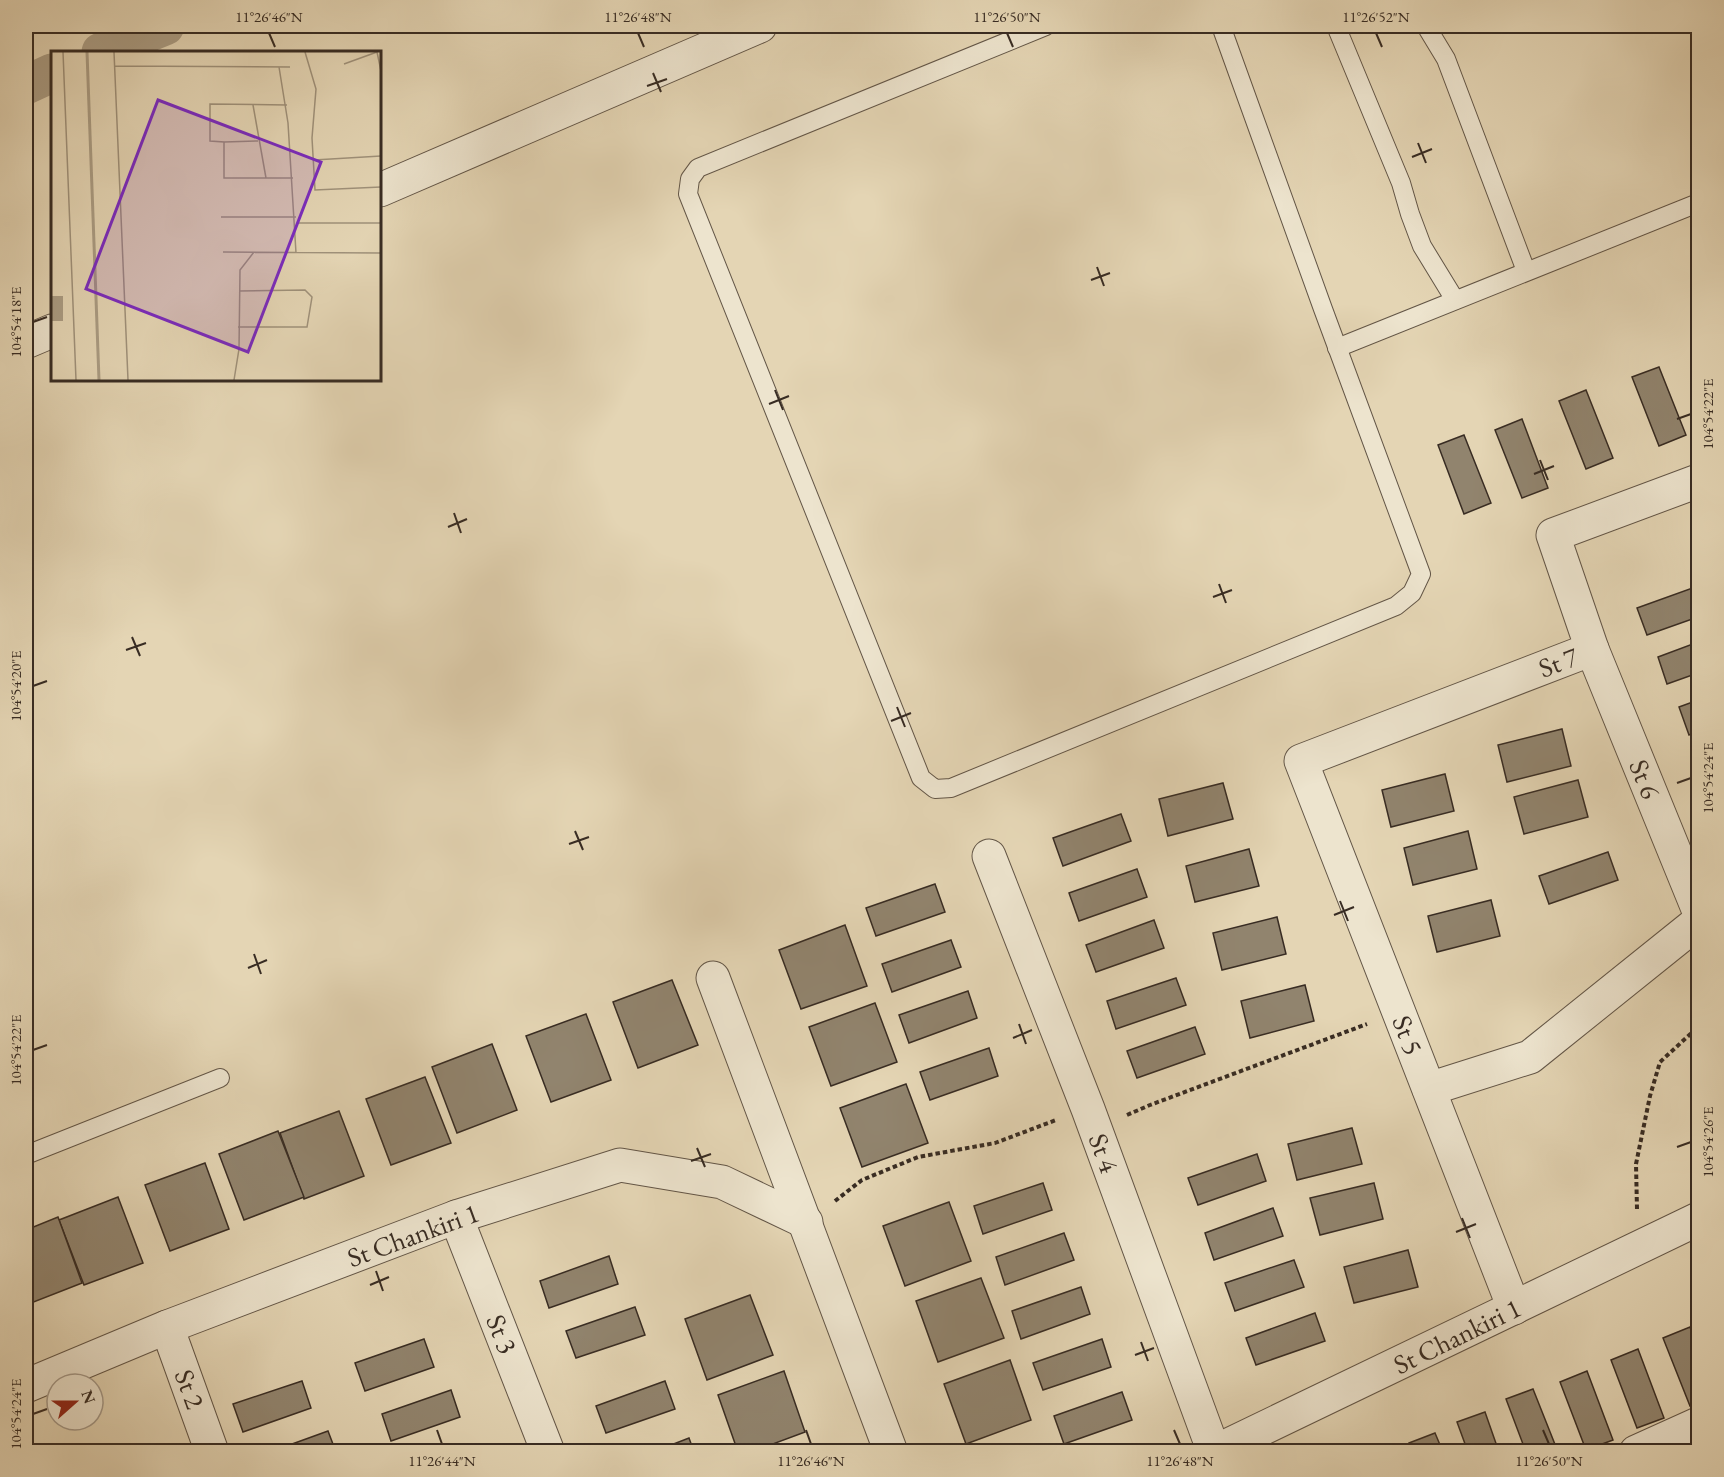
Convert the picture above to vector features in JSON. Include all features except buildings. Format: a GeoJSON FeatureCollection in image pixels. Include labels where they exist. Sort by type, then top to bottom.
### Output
{"type":"FeatureCollection","features":[{"type":"Feature","properties":{"kind":"street"},"geometry":{"type":"LineString","coordinates":[[381,190],[760,26]]}},
{"type":"Feature","properties":{"kind":"street"},"geometry":{"type":"LineString","coordinates":[[26,342],[51,331]]}},
{"type":"Feature","properties":{"kind":"street","name":"St 7"},"geometry":{"type":"LineString","coordinates":[[1301,761],[1592,649],[1553,535],[1698,481]]}},
{"type":"Feature","properties":{"kind":"street","name":"St 6"},"geometry":{"type":"LineString","coordinates":[[1592,649],[1698,909]]}},
{"type":"Feature","properties":{"kind":"street","name":"St 5"},"geometry":{"type":"LineString","coordinates":[[1301,761],[1514,1308]]}},
{"type":"Feature","properties":{"kind":"street","name":"St 4"},"geometry":{"type":"LineString","coordinates":[[990,856],[1092,1119],[1214,1452]]}},
{"type":"Feature","properties":{"kind":"street"},"geometry":{"type":"LineString","coordinates":[[1429,1089],[1530,1057],[1698,922]]}},
{"type":"Feature","properties":{"kind":"street"},"geometry":{"type":"LineString","coordinates":[[713,978],[891,1452]]}},
{"type":"Feature","properties":{"kind":"street","name":"St Chankiri 1"},"geometry":{"type":"LineString","coordinates":[[26,1386],[167,1327],[456,1217],[620,1165],[722,1182],[806,1222]]}},
{"type":"Feature","properties":{"kind":"street","name":"St 3"},"geometry":{"type":"LineString","coordinates":[[456,1217],[548,1452]]}},
{"type":"Feature","properties":{"kind":"street","name":"St Chankiri 1"},"geometry":{"type":"LineString","coordinates":[[1214,1452],[1698,1219]]}},
{"type":"Feature","properties":{"kind":"street","name":"St 2"},"geometry":{"type":"LineString","coordinates":[[167,1327],[213,1452]]}},
{"type":"Feature","properties":{"kind":"street"},"geometry":{"type":"LineString","coordinates":[[1636,1452],[1698,1424]]}},
{"type":"Feature","properties":{"kind":"lane"},"geometry":{"type":"LineString","coordinates":[[1046,26],[698,168],[690,179],[688,194],[921,778],[935,789],[951,788],[1396,606],[1412,593],[1421,574],[1221,26]]}},
{"type":"Feature","properties":{"kind":"lane"},"geometry":{"type":"LineString","coordinates":[[1336,26],[1401,183],[1422,246],[1455,300]]}},
{"type":"Feature","properties":{"kind":"lane"},"geometry":{"type":"LineString","coordinates":[[1426,26],[1446,59],[1526,271]]}},
{"type":"Feature","properties":{"kind":"lane"},"geometry":{"type":"LineString","coordinates":[[1337,348],[1698,203]]}},
{"type":"Feature","properties":{"kind":"lane"},"geometry":{"type":"LineString","coordinates":[[26,1155],[220,1078]]}},
{"type":"Feature","properties":{"kind":"path"},"geometry":{"type":"LineString","coordinates":[[806,1222],[862,1180],[918,1156],[995,1143],[1150,1105],[1399,1012]]}},
{"type":"Feature","properties":{"kind":"path"},"geometry":{"type":"LineString","coordinates":[[1637,1249],[1636,1164],[1650,1096],[1660,1062],[1698,1027]]}},
{"type":"Feature","properties":{"kind":"waterway"},"geometry":{"type":"LineString","coordinates":[[103,51],[165,26]]}},
{"type":"Feature","properties":{"kind":"waterway"},"geometry":{"type":"LineString","coordinates":[[26,85],[51,73]]}}]}
